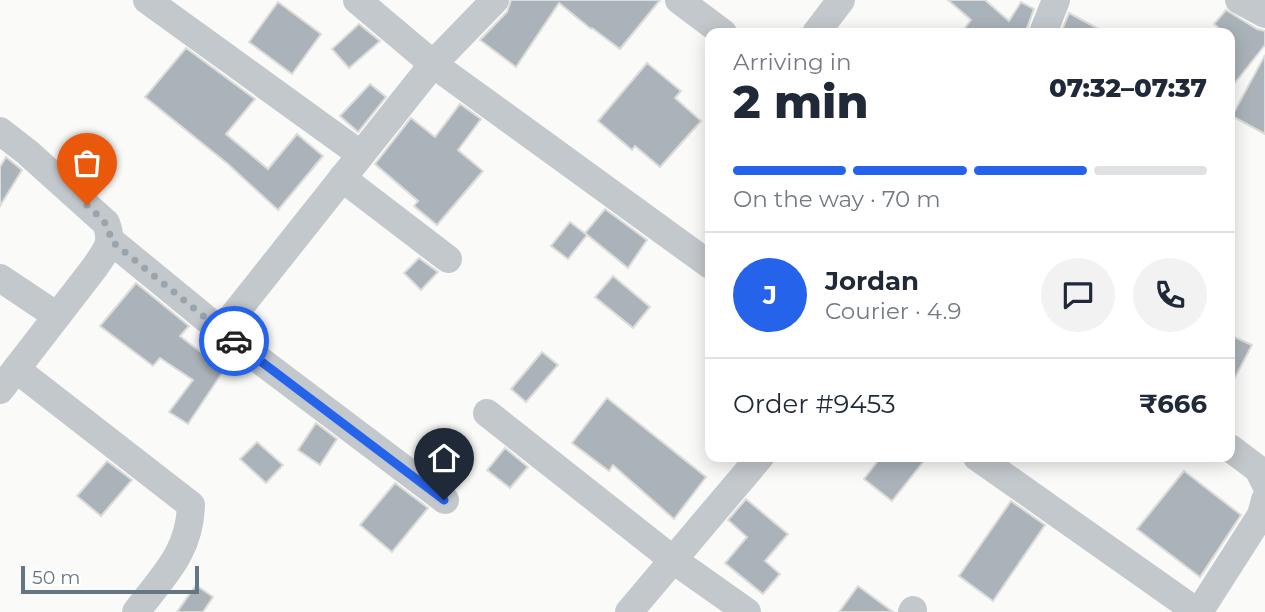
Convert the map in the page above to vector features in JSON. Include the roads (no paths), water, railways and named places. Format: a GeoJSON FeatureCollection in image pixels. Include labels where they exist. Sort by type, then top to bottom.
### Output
{"type":"FeatureCollection","features":[{"type":"Feature","properties":{"kind":"street"},"geometry":{"type":"LineString","coordinates":[[147,0],[360,155]]}},
{"type":"Feature","properties":{"kind":"street"},"geometry":{"type":"LineString","coordinates":[[357,0],[433,64],[705,261]]}},
{"type":"Feature","properties":{"kind":"street"},"geometry":{"type":"LineString","coordinates":[[221,331],[433,64],[495,0]]}},
{"type":"Feature","properties":{"kind":"street"},"geometry":{"type":"LineString","coordinates":[[679,0],[716,28]]}},
{"type":"Feature","properties":{"kind":"street"},"geometry":{"type":"LineString","coordinates":[[820,28],[841,0]]}},
{"type":"Feature","properties":{"kind":"street"},"geometry":{"type":"LineString","coordinates":[[1045,28],[1056,0]]}},
{"type":"Feature","properties":{"kind":"street"},"geometry":{"type":"LineString","coordinates":[[1239,0],[1265,14]]}},
{"type":"Feature","properties":{"kind":"street"},"geometry":{"type":"LineString","coordinates":[[0,131],[106,223],[110,235],[109,246],[95,267],[8,380],[191,505],[191,523],[181,552],[136,612]]}},
{"type":"Feature","properties":{"kind":"street"},"geometry":{"type":"LineString","coordinates":[[342,178],[449,259]]}},
{"type":"Feature","properties":{"kind":"street"},"geometry":{"type":"LineString","coordinates":[[110,240],[221,331],[444,500]]}},
{"type":"Feature","properties":{"kind":"street"},"geometry":{"type":"LineString","coordinates":[[0,278],[57,316]]}},
{"type":"Feature","properties":{"kind":"street"},"geometry":{"type":"LineString","coordinates":[[487,413],[672,559],[747,612]]}},
{"type":"Feature","properties":{"kind":"street"},"geometry":{"type":"LineString","coordinates":[[1235,452],[1258,469],[1265,483]]}},
{"type":"Feature","properties":{"kind":"street"},"geometry":{"type":"LineString","coordinates":[[629,612],[756,462]]}},
{"type":"Feature","properties":{"kind":"street"},"geometry":{"type":"LineString","coordinates":[[985,462],[1198,612],[1261,514],[1265,500]]}}]}
